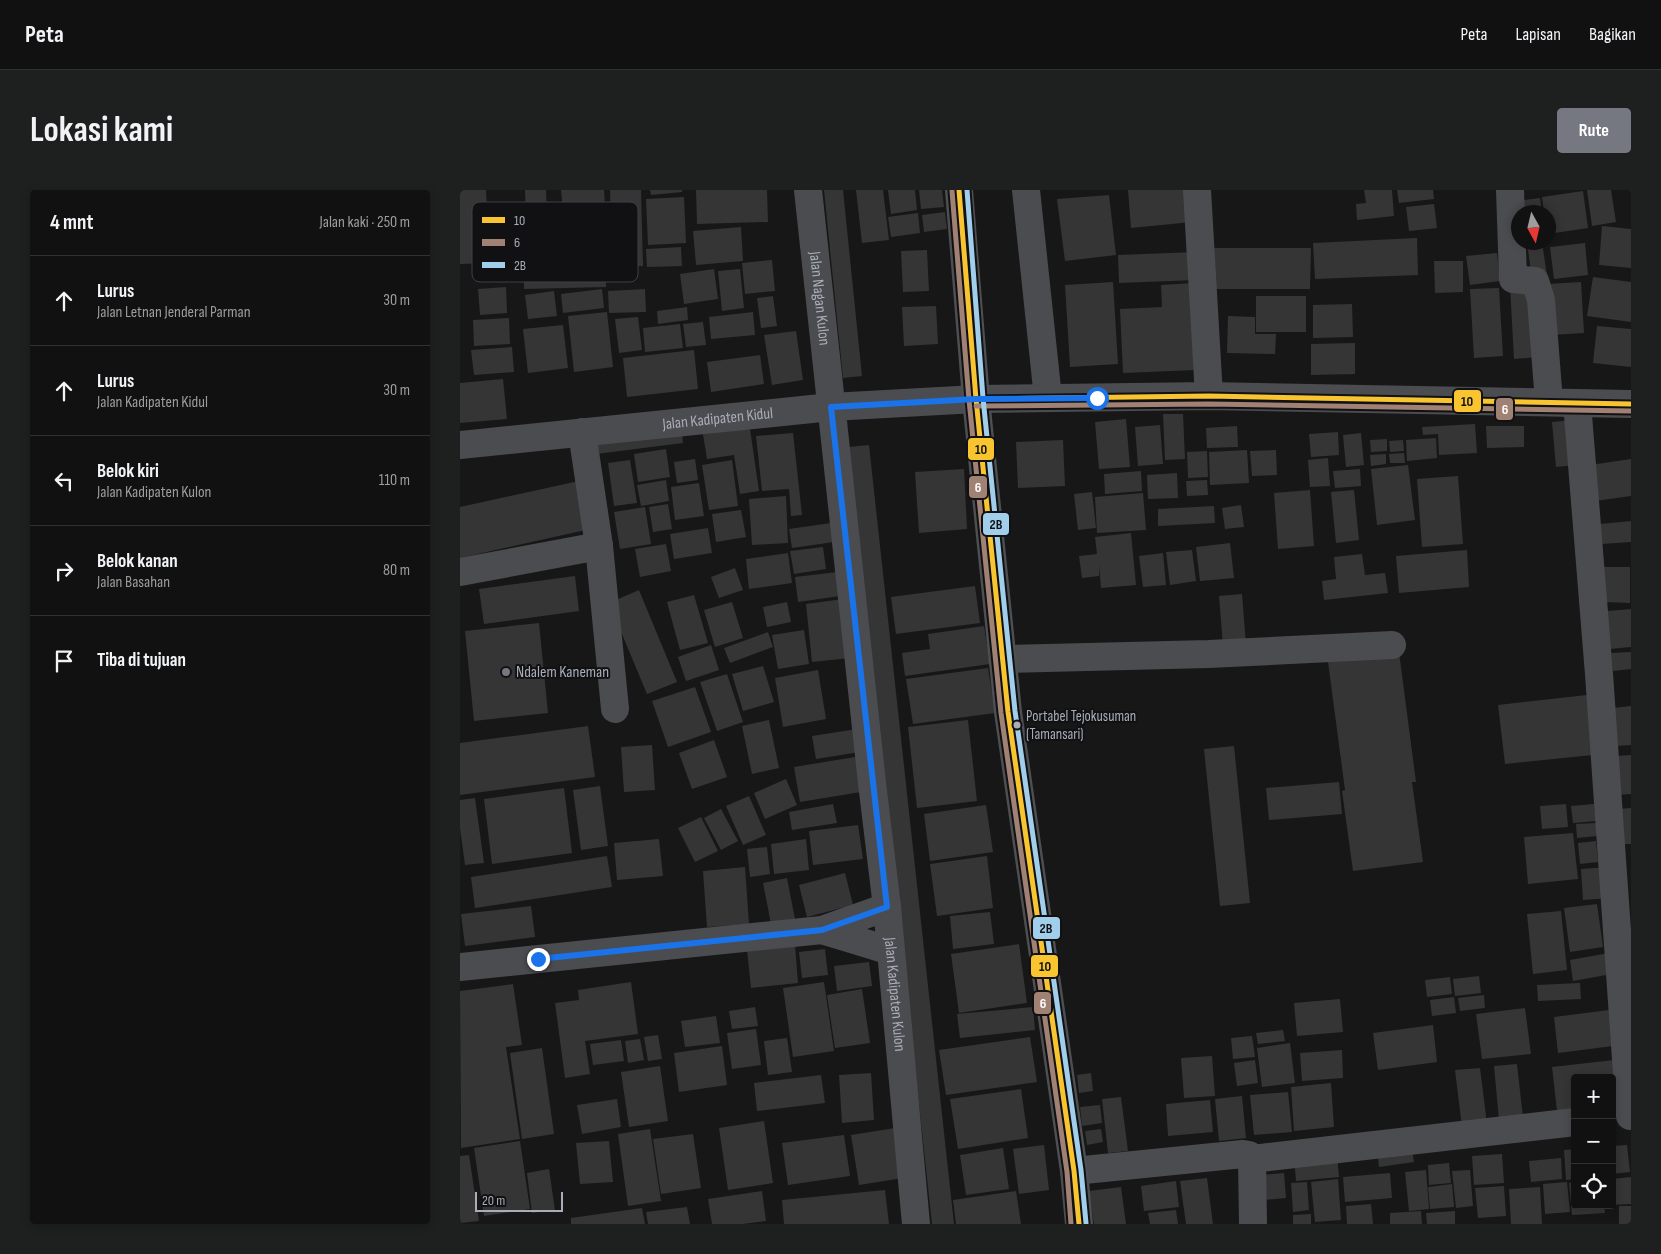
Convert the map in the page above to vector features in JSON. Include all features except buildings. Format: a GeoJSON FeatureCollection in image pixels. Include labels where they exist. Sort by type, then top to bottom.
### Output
{"type":"FeatureCollection","features":[{"type":"Feature","properties":{"kind":"main road"},"geometry":{"type":"LineString","coordinates":[[959,190],[976,399],[1008,712],[1074,1171],[1079,1224]]}},
{"type":"Feature","properties":{"kind":"street","name":"Jalan Nagan Kulon"},"geometry":{"type":"LineString","coordinates":[[808,190],[831,407]]}},
{"type":"Feature","properties":{"kind":"street"},"geometry":{"type":"LineString","coordinates":[[1026,190],[1048,398]]}},
{"type":"Feature","properties":{"kind":"street"},"geometry":{"type":"LineString","coordinates":[[1197,190],[1208,396]]}},
{"type":"Feature","properties":{"kind":"street"},"geometry":{"type":"LineString","coordinates":[[1510,190],[1513,279],[1535,281],[1541,300],[1549,402]]}},
{"type":"Feature","properties":{"kind":"street","name":"Jalan Kadipaten Kidul"},"geometry":{"type":"LineString","coordinates":[[460,445],[831,407],[976,399],[1208,396],[1631,404]]}},
{"type":"Feature","properties":{"kind":"street"},"geometry":{"type":"LineString","coordinates":[[1578,403],[1600,674],[1624,1117]]}},
{"type":"Feature","properties":{"kind":"street","name":"Jalan Kadipaten Kulon"},"geometry":{"type":"LineString","coordinates":[[831,407],[887,907],[916,1224]]}},
{"type":"Feature","properties":{"kind":"street"},"geometry":{"type":"LineString","coordinates":[[582,432],[599,546],[615,708]]}},
{"type":"Feature","properties":{"kind":"street"},"geometry":{"type":"LineString","coordinates":[[460,572],[599,546]]}},
{"type":"Feature","properties":{"kind":"street"},"geometry":{"type":"LineString","coordinates":[[1003,658],[1209,654],[1392,645]]}},
{"type":"Feature","properties":{"kind":"street"},"geometry":{"type":"LineString","coordinates":[[460,967],[822,930],[887,907]]}},
{"type":"Feature","properties":{"kind":"street"},"geometry":{"type":"LineString","coordinates":[[822,930],[891,950]]}},
{"type":"Feature","properties":{"kind":"street"},"geometry":{"type":"LineString","coordinates":[[1074,1171],[1243,1154],[1249,1155],[1252,1158],[1571,1122]]}},
{"type":"Feature","properties":{"kind":"street"},"geometry":{"type":"LineString","coordinates":[[1252,1158],[1253,1224]]}},
{"type":"Feature","properties":{"kind":"transit line","name":"10"},"geometry":{"type":"LineString","coordinates":[[959,190],[976,399],[1008,712],[1074,1171],[1079,1224]]}},
{"type":"Feature","properties":{"kind":"transit line","name":"2B"},"geometry":{"type":"LineString","coordinates":[[967,190],[983,398],[1015,711],[1081,1170],[1086,1223]]}},
{"type":"Feature","properties":{"kind":"transit line","name":"6"},"geometry":{"type":"LineString","coordinates":[[952,191],[969,400],[1001,713],[1067,1172],[1071,1224]]}},
{"type":"Feature","properties":{"kind":"transit line","name":"10"},"geometry":{"type":"LineString","coordinates":[[976,399],[1209,396],[1631,404]]}},
{"type":"Feature","properties":{"kind":"transit line","name":"6"},"geometry":{"type":"LineString","coordinates":[[976,406],[1209,404],[1631,411]]}},
{"type":"Feature","properties":{"kind":"place","name":"Ndalem Kaneman"},"geometry":{"type":"Point","coordinates":[506,672]}},
{"type":"Feature","properties":{"kind":"place","name":"Portabel Tejokusuman (Tamansari)"},"geometry":{"type":"Point","coordinates":[1017,725]}},
{"type":"Feature","properties":{"kind":"route"},"geometry":{"type":"LineString","coordinates":[[538,959],[822,930],[887,907],[831,407],[976,399],[1097,398]]}}]}
